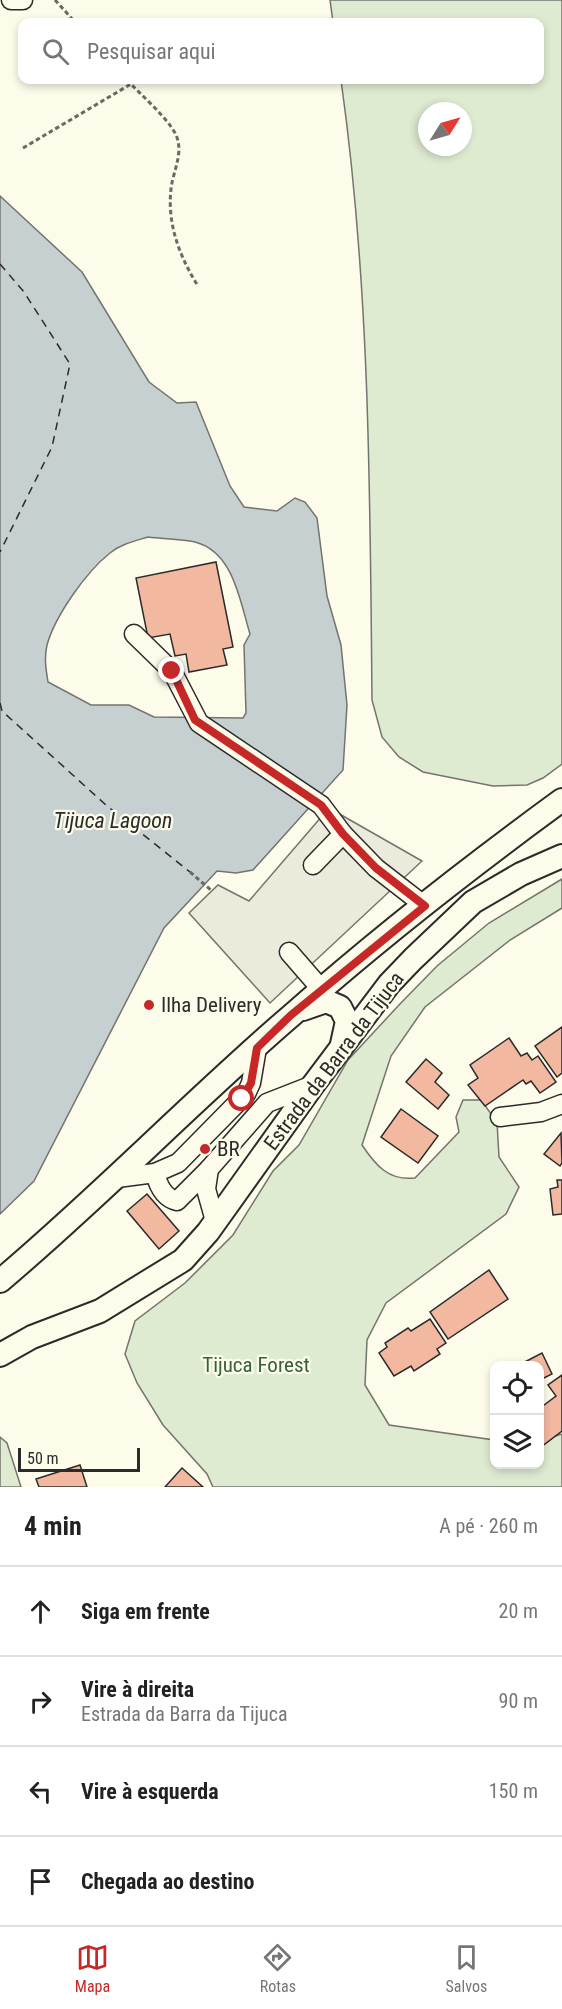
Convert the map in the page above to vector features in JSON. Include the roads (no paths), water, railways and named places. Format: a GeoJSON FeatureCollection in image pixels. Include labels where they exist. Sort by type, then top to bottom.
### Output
{"type":"FeatureCollection","features":[{"type":"Feature","properties":{"kind":"main road","name":"Estrada da Barra da Tijuca"},"geometry":{"type":"LineString","coordinates":[[0,1281],[77,1216],[291,1015],[425,906],[562,800]]}},
{"type":"Feature","properties":{"kind":"main road","name":"Estrada da Barra da Tijuca"},"geometry":{"type":"LineString","coordinates":[[0,1355],[32,1337],[100,1311],[183,1260],[215,1221],[389,984],[473,902],[521,874],[562,856]]}},
{"type":"Feature","properties":{"kind":"main road"},"geometry":{"type":"LineString","coordinates":[[291,1015],[320,1002],[331,1001],[340,1006],[347,1022],[339,1051]]}},
{"type":"Feature","properties":{"kind":"street"},"geometry":{"type":"LineString","coordinates":[[11,0],[23,0]]}},
{"type":"Feature","properties":{"kind":"street"},"geometry":{"type":"LineString","coordinates":[[134,634],[172,671],[195,720],[321,805],[343,834],[376,868],[425,906]]}},
{"type":"Feature","properties":{"kind":"street"},"geometry":{"type":"LineString","coordinates":[[313,865],[343,834]]}},
{"type":"Feature","properties":{"kind":"street"},"geometry":{"type":"LineString","coordinates":[[289,952],[322,990]]}},
{"type":"Feature","properties":{"kind":"street"},"geometry":{"type":"LineString","coordinates":[[117,1178],[156,1173],[178,1163],[242,1099],[251,1083],[257,1048]]}},
{"type":"Feature","properties":{"kind":"street"},"geometry":{"type":"LineString","coordinates":[[156,1173],[161,1188],[170,1198],[177,1201],[209,1169],[267,1103],[313,1085]]}},
{"type":"Feature","properties":{"kind":"street"},"geometry":{"type":"LineString","coordinates":[[500,1117],[541,1112],[562,1104]]}},
{"type":"Feature","properties":{"kind":"street"},"geometry":{"type":"LineString","coordinates":[[209,1169],[206,1189],[215,1221]]}},
{"type":"Feature","properties":{"kind":"water","name":"Tijuca Lagoon"},"geometry":{"type":"Polygon","coordinates":[[[0,196],[82,272],[149,382],[177,403],[196,402],[230,486],[244,507],[277,511],[295,498],[305,502],[317,518],[327,596],[341,645],[347,705],[343,770],[253,870],[236,873],[217,871],[164,928],[34,1181],[0,1214],[0,196]],[[148,537],[114,550],[91,571],[72,595],[47,645],[45,659],[48,682],[91,705],[129,705],[154,717],[243,718],[246,713],[244,645],[250,634],[238,593],[227,567],[219,556],[195,542],[148,537]]]}},
{"type":"Feature","properties":{"kind":"place","name":"Ilha Delivery"},"geometry":{"type":"Point","coordinates":[149,1005]}},
{"type":"Feature","properties":{"kind":"place","name":"BR"},"geometry":{"type":"Point","coordinates":[205,1149]}},
{"type":"Feature","properties":{"kind":"park label","name":"Tijuca Forest"},"geometry":{"type":"Point","coordinates":[256,1365]}}]}
